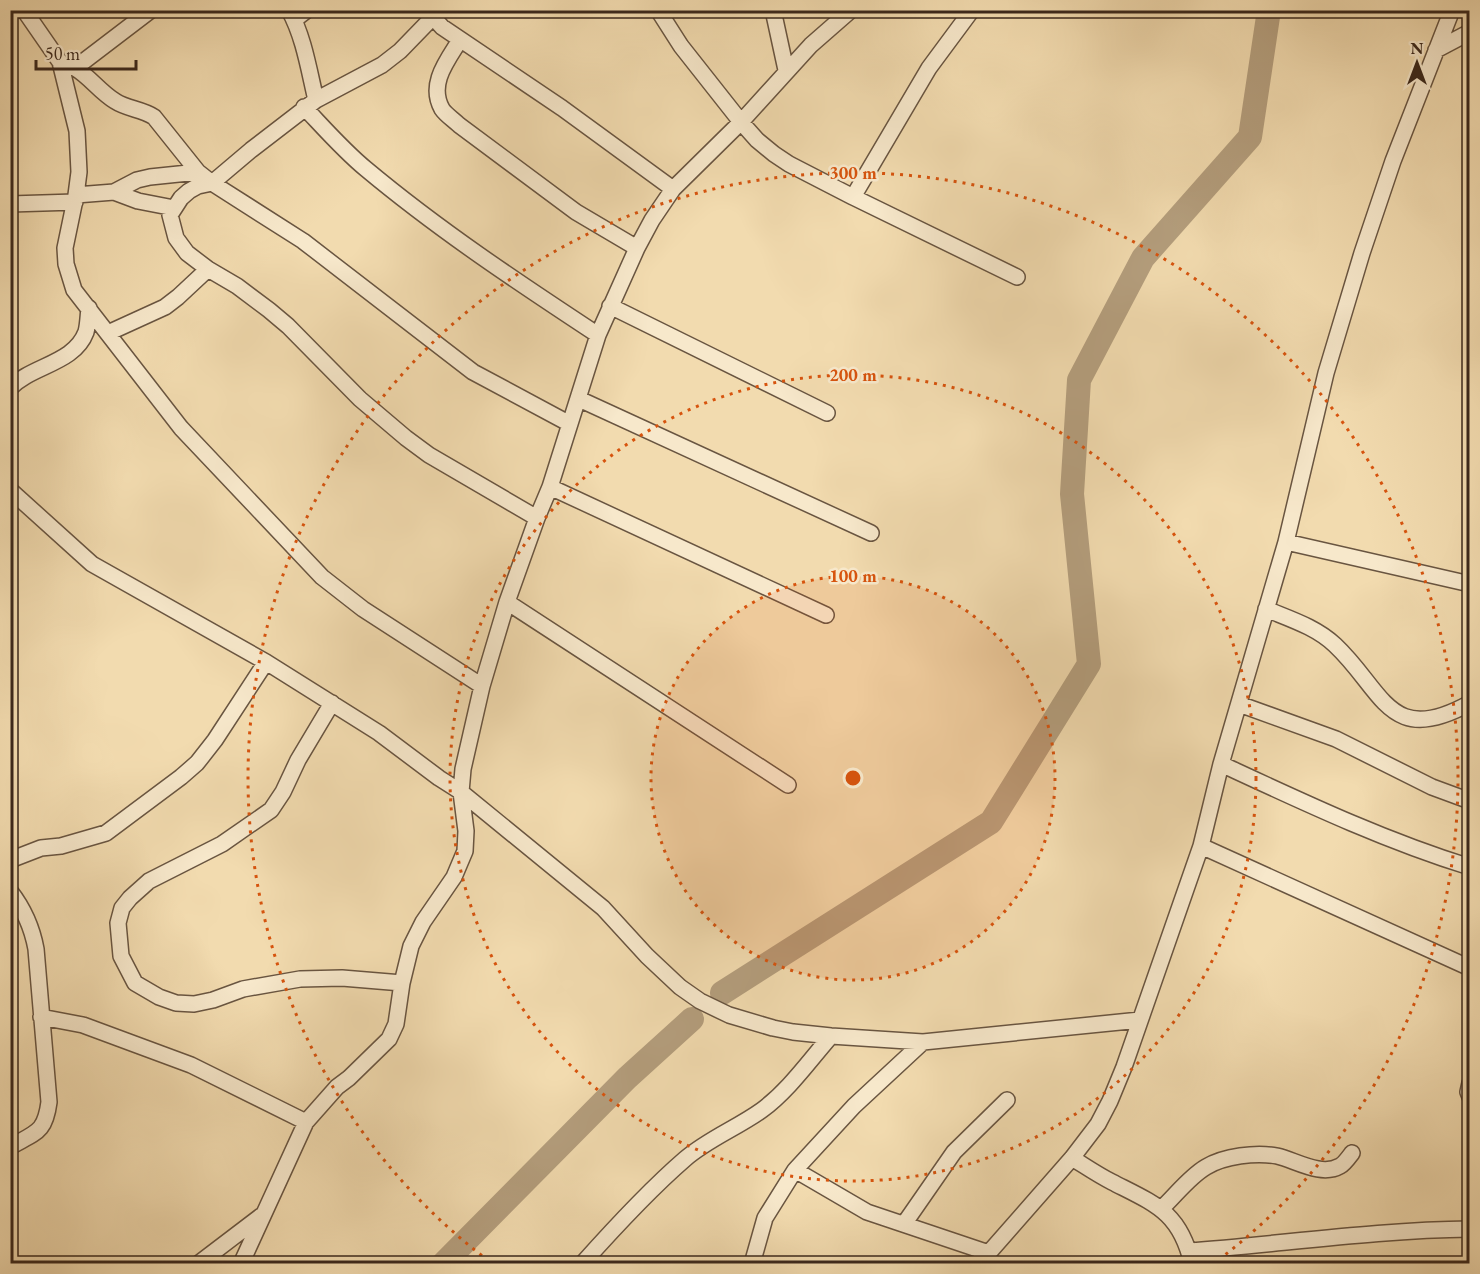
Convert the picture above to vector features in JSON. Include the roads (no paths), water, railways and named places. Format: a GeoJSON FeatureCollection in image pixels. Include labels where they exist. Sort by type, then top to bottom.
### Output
{"type":"FeatureCollection","features":[{"type":"Feature","properties":{"kind":"street"},"geometry":{"type":"LineString","coordinates":[[75,68],[151,10]]}},
{"type":"Feature","properties":{"kind":"street"},"geometry":{"type":"LineString","coordinates":[[307,10],[291,15],[310,104],[364,168],[516,281],[598,334]]}},
{"type":"Feature","properties":{"kind":"street"},"geometry":{"type":"LineString","coordinates":[[658,10],[681,46],[741,122],[757,140],[789,164],[1017,277]]}},
{"type":"Feature","properties":{"kind":"street"},"geometry":{"type":"LineString","coordinates":[[773,10],[786,70]]}},
{"type":"Feature","properties":{"kind":"street"},"geometry":{"type":"LineString","coordinates":[[241,1263],[306,1122],[337,1087],[389,1039],[396,1024],[402,983],[411,946],[423,922],[454,877],[465,850],[466,831],[461,792],[462,769],[482,686],[507,602],[550,488],[598,334],[637,248],[673,189],[741,122],[786,70],[851,10]]}},
{"type":"Feature","properties":{"kind":"street"},"geometry":{"type":"LineString","coordinates":[[853,197],[929,68],[972,10]]}},
{"type":"Feature","properties":{"kind":"street"},"geometry":{"type":"LineString","coordinates":[[795,1170],[867,1212],[904,1224],[984,1258],[1072,1158],[1098,1124],[1110,1101],[1201,846],[1221,764],[1286,542],[1326,373],[1362,253],[1393,161],[1452,10]]}},
{"type":"Feature","properties":{"kind":"street"},"geometry":{"type":"LineString","coordinates":[[30,13],[60,62],[77,131],[79,172],[65,248],[66,264],[74,290],[181,428],[322,577],[363,609],[482,686]]}},
{"type":"Feature","properties":{"kind":"street"},"geometry":{"type":"LineString","coordinates":[[537,518],[417,447],[360,399],[288,326],[269,310],[187,254],[176,238],[170,215],[189,191],[212,183],[310,104],[382,65],[400,51],[432,14],[442,27],[562,108],[673,189]]}},
{"type":"Feature","properties":{"kind":"street"},"geometry":{"type":"LineString","coordinates":[[1436,50],[1470,32]]}},
{"type":"Feature","properties":{"kind":"street"},"geometry":{"type":"LineString","coordinates":[[460,40],[441,70],[436,91],[442,110],[576,212],[637,248]]}},
{"type":"Feature","properties":{"kind":"street"},"geometry":{"type":"LineString","coordinates":[[60,62],[86,74],[105,95],[115,102],[128,108],[146,111],[154,117],[198,172],[303,241],[473,372],[570,423]]}},
{"type":"Feature","properties":{"kind":"street"},"geometry":{"type":"LineString","coordinates":[[10,204],[114,192],[124,185],[150,177],[198,172]]}},
{"type":"Feature","properties":{"kind":"street"},"geometry":{"type":"LineString","coordinates":[[114,192],[138,201],[174,208]]}},
{"type":"Feature","properties":{"kind":"street"},"geometry":{"type":"LineString","coordinates":[[108,333],[165,307],[208,269]]}},
{"type":"Feature","properties":{"kind":"street"},"geometry":{"type":"LineString","coordinates":[[610,306],[827,413]]}},
{"type":"Feature","properties":{"kind":"street"},"geometry":{"type":"LineString","coordinates":[[10,388],[30,374],[66,356],[79,344],[87,331],[89,309]]}},
{"type":"Feature","properties":{"kind":"street"},"geometry":{"type":"LineString","coordinates":[[579,399],[871,533]]}},
{"type":"Feature","properties":{"kind":"street"},"geometry":{"type":"LineString","coordinates":[[550,488],[826,615]]}},
{"type":"Feature","properties":{"kind":"street"},"geometry":{"type":"LineString","coordinates":[[10,490],[92,564],[266,662],[379,733],[461,792],[603,908],[647,956],[680,987],[700,1001],[729,1015],[773,1028],[831,1036],[923,1042],[1140,1020]]}},
{"type":"Feature","properties":{"kind":"street"},"geometry":{"type":"LineString","coordinates":[[1286,542],[1470,584]]}},
{"type":"Feature","properties":{"kind":"street"},"geometry":{"type":"LineString","coordinates":[[507,602],[788,785]]}},
{"type":"Feature","properties":{"kind":"street"},"geometry":{"type":"LineString","coordinates":[[1266,609],[1317,631],[1335,645],[1390,710],[1408,719],[1430,719],[1454,712],[1470,703]]}},
{"type":"Feature","properties":{"kind":"street"},"geometry":{"type":"LineString","coordinates":[[10,860],[41,848],[61,846],[106,833],[181,777],[215,740],[266,662]]}},
{"type":"Feature","properties":{"kind":"street"},"geometry":{"type":"LineString","coordinates":[[332,704],[271,810],[222,844],[149,881],[130,898],[122,908],[118,923],[121,956],[135,983],[159,997],[176,1003],[194,1004],[243,989],[309,978],[402,983]]}},
{"type":"Feature","properties":{"kind":"street"},"geometry":{"type":"LineString","coordinates":[[1239,704],[1336,739],[1432,787],[1470,801]]}},
{"type":"Feature","properties":{"kind":"street"},"geometry":{"type":"LineString","coordinates":[[1221,764],[1336,818],[1397,843],[1470,867]]}},
{"type":"Feature","properties":{"kind":"street"},"geometry":{"type":"LineString","coordinates":[[1201,846],[1470,968]]}},
{"type":"Feature","properties":{"kind":"street"},"geometry":{"type":"LineString","coordinates":[[10,891],[19,902],[33,933],[36,949],[49,1102],[46,1122],[39,1131],[10,1147]]}},
{"type":"Feature","properties":{"kind":"street"},"geometry":{"type":"LineString","coordinates":[[41,1017],[83,1026],[191,1065],[306,1122]]}},
{"type":"Feature","properties":{"kind":"street"},"geometry":{"type":"LineString","coordinates":[[582,1263],[613,1228],[685,1159],[708,1141],[743,1122],[778,1097],[831,1036]]}},
{"type":"Feature","properties":{"kind":"street"},"geometry":{"type":"LineString","coordinates":[[752,1263],[765,1218],[795,1170],[854,1106],[923,1042]]}},
{"type":"Feature","properties":{"kind":"street"},"geometry":{"type":"LineString","coordinates":[[1470,1083],[1468,1092],[1470,1097]]}},
{"type":"Feature","properties":{"kind":"street"},"geometry":{"type":"LineString","coordinates":[[904,1224],[954,1152],[1007,1100]]}},
{"type":"Feature","properties":{"kind":"street"},"geometry":{"type":"LineString","coordinates":[[1162,1208],[1205,1167],[1222,1160],[1264,1155],[1279,1156],[1311,1168],[1324,1169],[1339,1167],[1352,1153]]}},
{"type":"Feature","properties":{"kind":"street"},"geometry":{"type":"LineString","coordinates":[[1072,1158],[1162,1208],[1179,1228],[1190,1257],[1350,1236],[1436,1229],[1470,1229]]}},
{"type":"Feature","properties":{"kind":"street"},"geometry":{"type":"LineString","coordinates":[[198,1263],[263,1214]]}},
{"type":"Feature","properties":{"kind":"waterway"},"geometry":{"type":"LineString","coordinates":[[722,993],[991,822],[1089,664],[1072,494],[1079,380],[1143,258],[1250,137],[1269,10]]}},
{"type":"Feature","properties":{"kind":"waterway"},"geometry":{"type":"LineString","coordinates":[[443,1264],[627,1078],[692,1019]]}}]}
